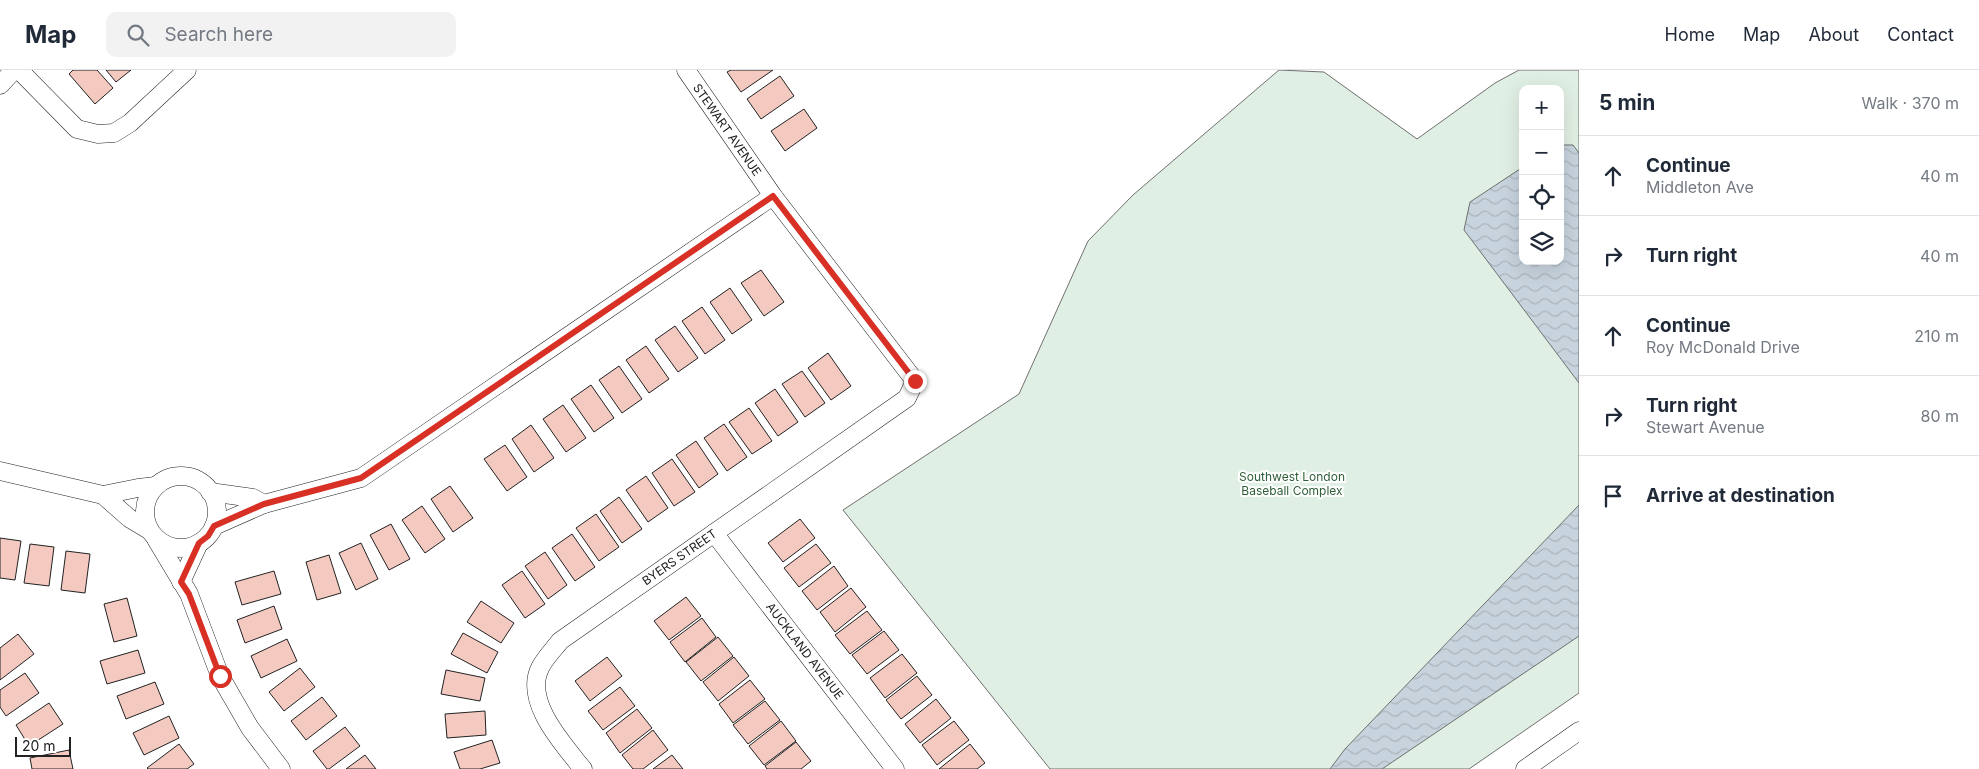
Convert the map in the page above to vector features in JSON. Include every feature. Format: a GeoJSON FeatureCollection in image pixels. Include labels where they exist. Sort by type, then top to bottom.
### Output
{"type":"FeatureCollection","features":[{"type":"Feature","properties":{"kind":"street"},"geometry":{"type":"LineString","coordinates":[[0,85],[14,70]]}},
{"type":"Feature","properties":{"kind":"street"},"geometry":{"type":"LineString","coordinates":[[19,70],[77,129],[98,134],[114,133],[130,123],[187,70]]}},
{"type":"Feature","properties":{"kind":"street","name":"STEWART AVENUE"},"geometry":{"type":"LineString","coordinates":[[686,70],[773,196],[915,381]]}},
{"type":"Feature","properties":{"kind":"street"},"geometry":{"type":"LineString","coordinates":[[214,526],[264,504],[361,478],[773,196]]}},
{"type":"Feature","properties":{"kind":"street","name":"BYERS STREET"},"geometry":{"type":"LineString","coordinates":[[583,769],[547,723],[536,690],[540,668],[560,641],[908,398],[915,381]]}},
{"type":"Feature","properties":{"kind":"street"},"geometry":{"type":"LineString","coordinates":[[0,471],[103,495],[156,486]]}},
{"type":"Feature","properties":{"kind":"street"},"geometry":{"type":"LineString","coordinates":[[103,495],[129,518],[153,534],[166,545],[177,548],[199,543],[208,536],[214,526],[216,508],[210,492],[202,483],[190,478],[178,476],[166,479],[156,486],[147,499],[145,515],[153,534],[189,594],[220,676],[250,728],[281,769]]}},
{"type":"Feature","properties":{"kind":"street"},"geometry":{"type":"LineString","coordinates":[[210,492],[253,498],[264,504]]}},
{"type":"Feature","properties":{"kind":"street","name":"AUCKLAND AVENUE"},"geometry":{"type":"LineString","coordinates":[[714,533],[895,769]]}},
{"type":"Feature","properties":{"kind":"street"},"geometry":{"type":"LineString","coordinates":[[181,582],[199,543]]}},
{"type":"Feature","properties":{"kind":"street"},"geometry":{"type":"LineString","coordinates":[[1525,769],[1579,731]]}},
{"type":"Feature","properties":{"kind":"green space","name":"Southwest London Baseball Complex"},"geometry":{"type":"Polygon","coordinates":[[[1279,70],[1324,72],[1417,139],[1495,83],[1519,70],[1579,70],[1579,693],[1469,769],[1050,769],[843,510],[1019,394],[1088,241],[1133,195],[1279,70]]]}},
{"type":"Feature","properties":{"kind":"water"},"geometry":{"type":"Polygon","coordinates":[[[1564,145],[1573,145],[1579,153],[1579,383],[1464,230],[1470,202],[1519,170],[1519,265],[1564,265],[1564,145]]]}},
{"type":"Feature","properties":{"kind":"water"},"geometry":{"type":"Polygon","coordinates":[[[1579,505],[1579,636],[1382,769],[1330,769],[1345,749],[1579,505]]]}},
{"type":"Feature","properties":{"kind":"building"},"geometry":{"type":"Polygon","coordinates":[[[73,70],[97,70],[113,88],[95,104],[69,74],[73,70]]]}},
{"type":"Feature","properties":{"kind":"building"},"geometry":{"type":"Polygon","coordinates":[[[106,70],[131,70],[116,82],[106,70]]]}},
{"type":"Feature","properties":{"kind":"building"},"geometry":{"type":"Polygon","coordinates":[[[731,70],[773,70],[741,92],[727,72],[731,70]]]}},
{"type":"Feature","properties":{"kind":"building"},"geometry":{"type":"Polygon","coordinates":[[[780,76],[794,96],[761,119],[747,99],[780,76]]]}},
{"type":"Feature","properties":{"kind":"building"},"geometry":{"type":"Polygon","coordinates":[[[804,109],[817,128],[785,151],[771,131],[804,109]]]}},
{"type":"Feature","properties":{"kind":"building"},"geometry":{"type":"Polygon","coordinates":[[[761,270],[784,302],[764,316],[741,283],[761,270]]]}},
{"type":"Feature","properties":{"kind":"building"},"geometry":{"type":"Polygon","coordinates":[[[730,288],[752,320],[732,334],[710,302],[730,288]]]}},
{"type":"Feature","properties":{"kind":"building"},"geometry":{"type":"Polygon","coordinates":[[[702,307],[725,340],[705,354],[682,321],[702,307]]]}},
{"type":"Feature","properties":{"kind":"building"},"geometry":{"type":"Polygon","coordinates":[[[675,326],[698,358],[678,372],[655,340],[675,326]]]}},
{"type":"Feature","properties":{"kind":"building"},"geometry":{"type":"Polygon","coordinates":[[[646,346],[669,379],[649,393],[626,360],[646,346]]]}},
{"type":"Feature","properties":{"kind":"building"},"geometry":{"type":"Polygon","coordinates":[[[828,353],[851,386],[831,400],[808,368],[828,353]]]}},
{"type":"Feature","properties":{"kind":"building"},"geometry":{"type":"Polygon","coordinates":[[[619,366],[642,399],[622,413],[599,380],[619,366]]]}},
{"type":"Feature","properties":{"kind":"building"},"geometry":{"type":"Polygon","coordinates":[[[802,371],[825,403],[805,417],[782,384],[802,371]]]}},
{"type":"Feature","properties":{"kind":"building"},"geometry":{"type":"Polygon","coordinates":[[[591,385],[614,418],[594,432],[571,399],[591,385]]]}},
{"type":"Feature","properties":{"kind":"building"},"geometry":{"type":"Polygon","coordinates":[[[775,389],[798,422],[778,436],[755,403],[775,389]]]}},
{"type":"Feature","properties":{"kind":"building"},"geometry":{"type":"Polygon","coordinates":[[[563,405],[586,438],[566,452],[543,419],[563,405]]]}},
{"type":"Feature","properties":{"kind":"building"},"geometry":{"type":"Polygon","coordinates":[[[749,408],[772,441],[752,454],[729,422],[749,408]]]}},
{"type":"Feature","properties":{"kind":"building"},"geometry":{"type":"Polygon","coordinates":[[[724,424],[747,457],[727,471],[704,438],[724,424]]]}},
{"type":"Feature","properties":{"kind":"building"},"geometry":{"type":"Polygon","coordinates":[[[531,425],[554,458],[534,472],[512,439],[531,425]]]}},
{"type":"Feature","properties":{"kind":"building"},"geometry":{"type":"Polygon","coordinates":[[[696,441],[718,474],[699,488],[676,455],[696,441]]]}},
{"type":"Feature","properties":{"kind":"building"},"geometry":{"type":"Polygon","coordinates":[[[505,445],[527,477],[507,491],[484,459],[505,445]]]}},
{"type":"Feature","properties":{"kind":"building"},"geometry":{"type":"Polygon","coordinates":[[[672,459],[695,492],[674,506],[652,473],[672,459]]]}},
{"type":"Feature","properties":{"kind":"building"},"geometry":{"type":"Polygon","coordinates":[[[646,476],[668,508],[648,522],[626,490],[646,476]]]}},
{"type":"Feature","properties":{"kind":"building"},"geometry":{"type":"Polygon","coordinates":[[[450,486],[473,518],[453,532],[431,499],[450,486]]]}},
{"type":"Feature","properties":{"kind":"building"},"geometry":{"type":"Polygon","coordinates":[[[619,497],[642,529],[622,543],[600,511],[619,497]]]}},
{"type":"Feature","properties":{"kind":"building"},"geometry":{"type":"Polygon","coordinates":[[[422,506],[445,539],[425,553],[402,520],[422,506]]]}},
{"type":"Feature","properties":{"kind":"building"},"geometry":{"type":"Polygon","coordinates":[[[596,514],[619,547],[599,561],[576,528],[596,514]]]}},
{"type":"Feature","properties":{"kind":"building"},"geometry":{"type":"Polygon","coordinates":[[[800,519],[815,538],[783,562],[768,543],[800,519]]]}},
{"type":"Feature","properties":{"kind":"building"},"geometry":{"type":"Polygon","coordinates":[[[391,524],[410,559],[389,570],[370,535],[391,524]]]}},
{"type":"Feature","properties":{"kind":"building"},"geometry":{"type":"Polygon","coordinates":[[[572,534],[595,567],[575,581],[552,548],[572,534]]]}},
{"type":"Feature","properties":{"kind":"building"},"geometry":{"type":"Polygon","coordinates":[[[0,538],[21,541],[15,580],[0,578],[0,538]]]}},
{"type":"Feature","properties":{"kind":"building"},"geometry":{"type":"Polygon","coordinates":[[[361,543],[378,579],[356,590],[339,553],[361,543]]]}},
{"type":"Feature","properties":{"kind":"building"},"geometry":{"type":"Polygon","coordinates":[[[30,544],[54,547],[49,586],[24,583],[30,544]]]}},
{"type":"Feature","properties":{"kind":"building"},"geometry":{"type":"Polygon","coordinates":[[[816,544],[831,563],[799,587],[784,568],[816,544]]]}},
{"type":"Feature","properties":{"kind":"building"},"geometry":{"type":"Polygon","coordinates":[[[66,551],[90,554],[85,593],[61,590],[66,551]]]}},
{"type":"Feature","properties":{"kind":"building"},"geometry":{"type":"Polygon","coordinates":[[[545,552],[567,585],[548,599],[525,566],[545,552]]]}},
{"type":"Feature","properties":{"kind":"building"},"geometry":{"type":"Polygon","coordinates":[[[329,555],[341,593],[317,600],[306,562],[329,555]]]}},
{"type":"Feature","properties":{"kind":"building"},"geometry":{"type":"Polygon","coordinates":[[[834,566],[848,586],[817,610],[802,591],[834,566]]]}},
{"type":"Feature","properties":{"kind":"building"},"geometry":{"type":"Polygon","coordinates":[[[274,571],[281,594],[242,605],[235,582],[274,571]]]}},
{"type":"Feature","properties":{"kind":"building"},"geometry":{"type":"Polygon","coordinates":[[[522,571],[545,604],[525,618],[502,585],[522,571]]]}},
{"type":"Feature","properties":{"kind":"building"},"geometry":{"type":"Polygon","coordinates":[[[851,588],[866,607],[835,632],[820,612],[851,588]]]}},
{"type":"Feature","properties":{"kind":"building"},"geometry":{"type":"Polygon","coordinates":[[[686,597],[701,616],[669,640],[654,621],[686,597]]]}},
{"type":"Feature","properties":{"kind":"building"},"geometry":{"type":"Polygon","coordinates":[[[127,598],[137,636],[114,642],[104,604],[127,598]]]}},
{"type":"Feature","properties":{"kind":"building"},"geometry":{"type":"Polygon","coordinates":[[[481,601],[514,623],[501,643],[467,622],[481,601]]]}},
{"type":"Feature","properties":{"kind":"building"},"geometry":{"type":"Polygon","coordinates":[[[274,606],[282,629],[245,643],[237,620],[274,606]]]}},
{"type":"Feature","properties":{"kind":"building"},"geometry":{"type":"Polygon","coordinates":[[[867,611],[882,630],[850,654],[835,635],[867,611]]]}},
{"type":"Feature","properties":{"kind":"building"},"geometry":{"type":"Polygon","coordinates":[[[702,618],[716,637],[685,662],[670,642],[702,618]]]}},
{"type":"Feature","properties":{"kind":"building"},"geometry":{"type":"Polygon","coordinates":[[[884,631],[899,650],[867,674],[852,655],[884,631]]]}},
{"type":"Feature","properties":{"kind":"building"},"geometry":{"type":"Polygon","coordinates":[[[463,633],[498,652],[487,673],[451,654],[463,633]]]}},
{"type":"Feature","properties":{"kind":"building"},"geometry":{"type":"Polygon","coordinates":[[[18,634],[34,654],[0,680],[0,648],[18,634]]]}},
{"type":"Feature","properties":{"kind":"building"},"geometry":{"type":"Polygon","coordinates":[[[718,637],[733,656],[701,681],[686,662],[718,637]]]}},
{"type":"Feature","properties":{"kind":"building"},"geometry":{"type":"Polygon","coordinates":[[[287,639],[297,661],[261,678],[251,656],[287,639]]]}},
{"type":"Feature","properties":{"kind":"building"},"geometry":{"type":"Polygon","coordinates":[[[138,650],[145,673],[107,684],[100,661],[138,650]]]}},
{"type":"Feature","properties":{"kind":"building"},"geometry":{"type":"Polygon","coordinates":[[[902,654],[917,673],[885,698],[870,678],[902,654]]]}},
{"type":"Feature","properties":{"kind":"building"},"geometry":{"type":"Polygon","coordinates":[[[607,657],[622,676],[590,701],[575,681],[607,657]]]}},
{"type":"Feature","properties":{"kind":"building"},"geometry":{"type":"Polygon","coordinates":[[[734,657],[749,676],[718,701],[703,682],[734,657]]]}},
{"type":"Feature","properties":{"kind":"building"},"geometry":{"type":"Polygon","coordinates":[[[300,668],[315,687],[284,711],[269,692],[300,668]]]}},
{"type":"Feature","properties":{"kind":"building"},"geometry":{"type":"Polygon","coordinates":[[[446,670],[485,678],[480,701],[441,694],[446,670]]]}},
{"type":"Feature","properties":{"kind":"building"},"geometry":{"type":"Polygon","coordinates":[[[25,673],[39,693],[6,716],[0,707],[0,690],[25,673]]]}},
{"type":"Feature","properties":{"kind":"building"},"geometry":{"type":"Polygon","coordinates":[[[917,676],[932,695],[901,719],[886,700],[917,676]]]}},
{"type":"Feature","properties":{"kind":"building"},"geometry":{"type":"Polygon","coordinates":[[[750,680],[765,699],[733,723],[719,704],[750,680]]]}},
{"type":"Feature","properties":{"kind":"building"},"geometry":{"type":"Polygon","coordinates":[[[155,682],[164,704],[126,719],[117,696],[155,682]]]}},
{"type":"Feature","properties":{"kind":"building"},"geometry":{"type":"Polygon","coordinates":[[[620,687],[635,706],[603,730],[588,711],[620,687]]]}},
{"type":"Feature","properties":{"kind":"building"},"geometry":{"type":"Polygon","coordinates":[[[322,697],[337,716],[306,740],[291,721],[322,697]]]}},
{"type":"Feature","properties":{"kind":"building"},"geometry":{"type":"Polygon","coordinates":[[[936,699],[951,718],[920,743],[905,724],[936,699]]]}},
{"type":"Feature","properties":{"kind":"building"},"geometry":{"type":"Polygon","coordinates":[[[765,701],[780,720],[748,744],[733,725],[765,701]]]}},
{"type":"Feature","properties":{"kind":"building"},"geometry":{"type":"Polygon","coordinates":[[[49,703],[63,724],[29,746],[16,725],[49,703]]]}},
{"type":"Feature","properties":{"kind":"building"},"geometry":{"type":"Polygon","coordinates":[[[637,709],[652,728],[620,753],[606,733],[637,709]]]}},
{"type":"Feature","properties":{"kind":"building"},"geometry":{"type":"Polygon","coordinates":[[[485,711],[486,735],[447,738],[445,714],[485,711]]]}},
{"type":"Feature","properties":{"kind":"building"},"geometry":{"type":"Polygon","coordinates":[[[169,716],[179,738],[144,755],[133,733],[169,716]]]}},
{"type":"Feature","properties":{"kind":"building"},"geometry":{"type":"Polygon","coordinates":[[[781,721],[796,741],[764,765],[749,746],[781,721]]]}},
{"type":"Feature","properties":{"kind":"building"},"geometry":{"type":"Polygon","coordinates":[[[954,721],[969,740],[937,765],[922,745],[954,721]]]}},
{"type":"Feature","properties":{"kind":"building"},"geometry":{"type":"Polygon","coordinates":[[[345,727],[360,746],[327,769],[313,751],[345,727]]]}},
{"type":"Feature","properties":{"kind":"building"},"geometry":{"type":"Polygon","coordinates":[[[653,730],[668,750],[643,769],[633,769],[622,755],[653,730]]]}},
{"type":"Feature","properties":{"kind":"building"},"geometry":{"type":"Polygon","coordinates":[[[492,740],[500,763],[480,769],[460,769],[454,752],[492,740]]]}},
{"type":"Feature","properties":{"kind":"building"},"geometry":{"type":"Polygon","coordinates":[[[796,742],[811,761],[801,769],[767,769],[765,766],[796,742]]]}},
{"type":"Feature","properties":{"kind":"building"},"geometry":{"type":"Polygon","coordinates":[[[179,744],[194,764],[187,769],[147,768],[179,744]]]}},
{"type":"Feature","properties":{"kind":"building"},"geometry":{"type":"Polygon","coordinates":[[[970,744],[985,763],[977,769],[939,769],[970,744]]]}},
{"type":"Feature","properties":{"kind":"building"},"geometry":{"type":"Polygon","coordinates":[[[69,750],[73,769],[32,769],[30,758],[69,750]]]}},
{"type":"Feature","properties":{"kind":"building"},"geometry":{"type":"Polygon","coordinates":[[[365,755],[376,769],[346,769],[365,755]]]}},
{"type":"Feature","properties":{"kind":"building"},"geometry":{"type":"Polygon","coordinates":[[[672,755],[683,769],[653,769],[672,755]]]}},
{"type":"Feature","properties":{"kind":"route"},"geometry":{"type":"LineString","coordinates":[[220,676],[189,594],[181,582],[199,543],[208,536],[214,526],[264,504],[361,478],[773,196],[915,381]]}}]}
